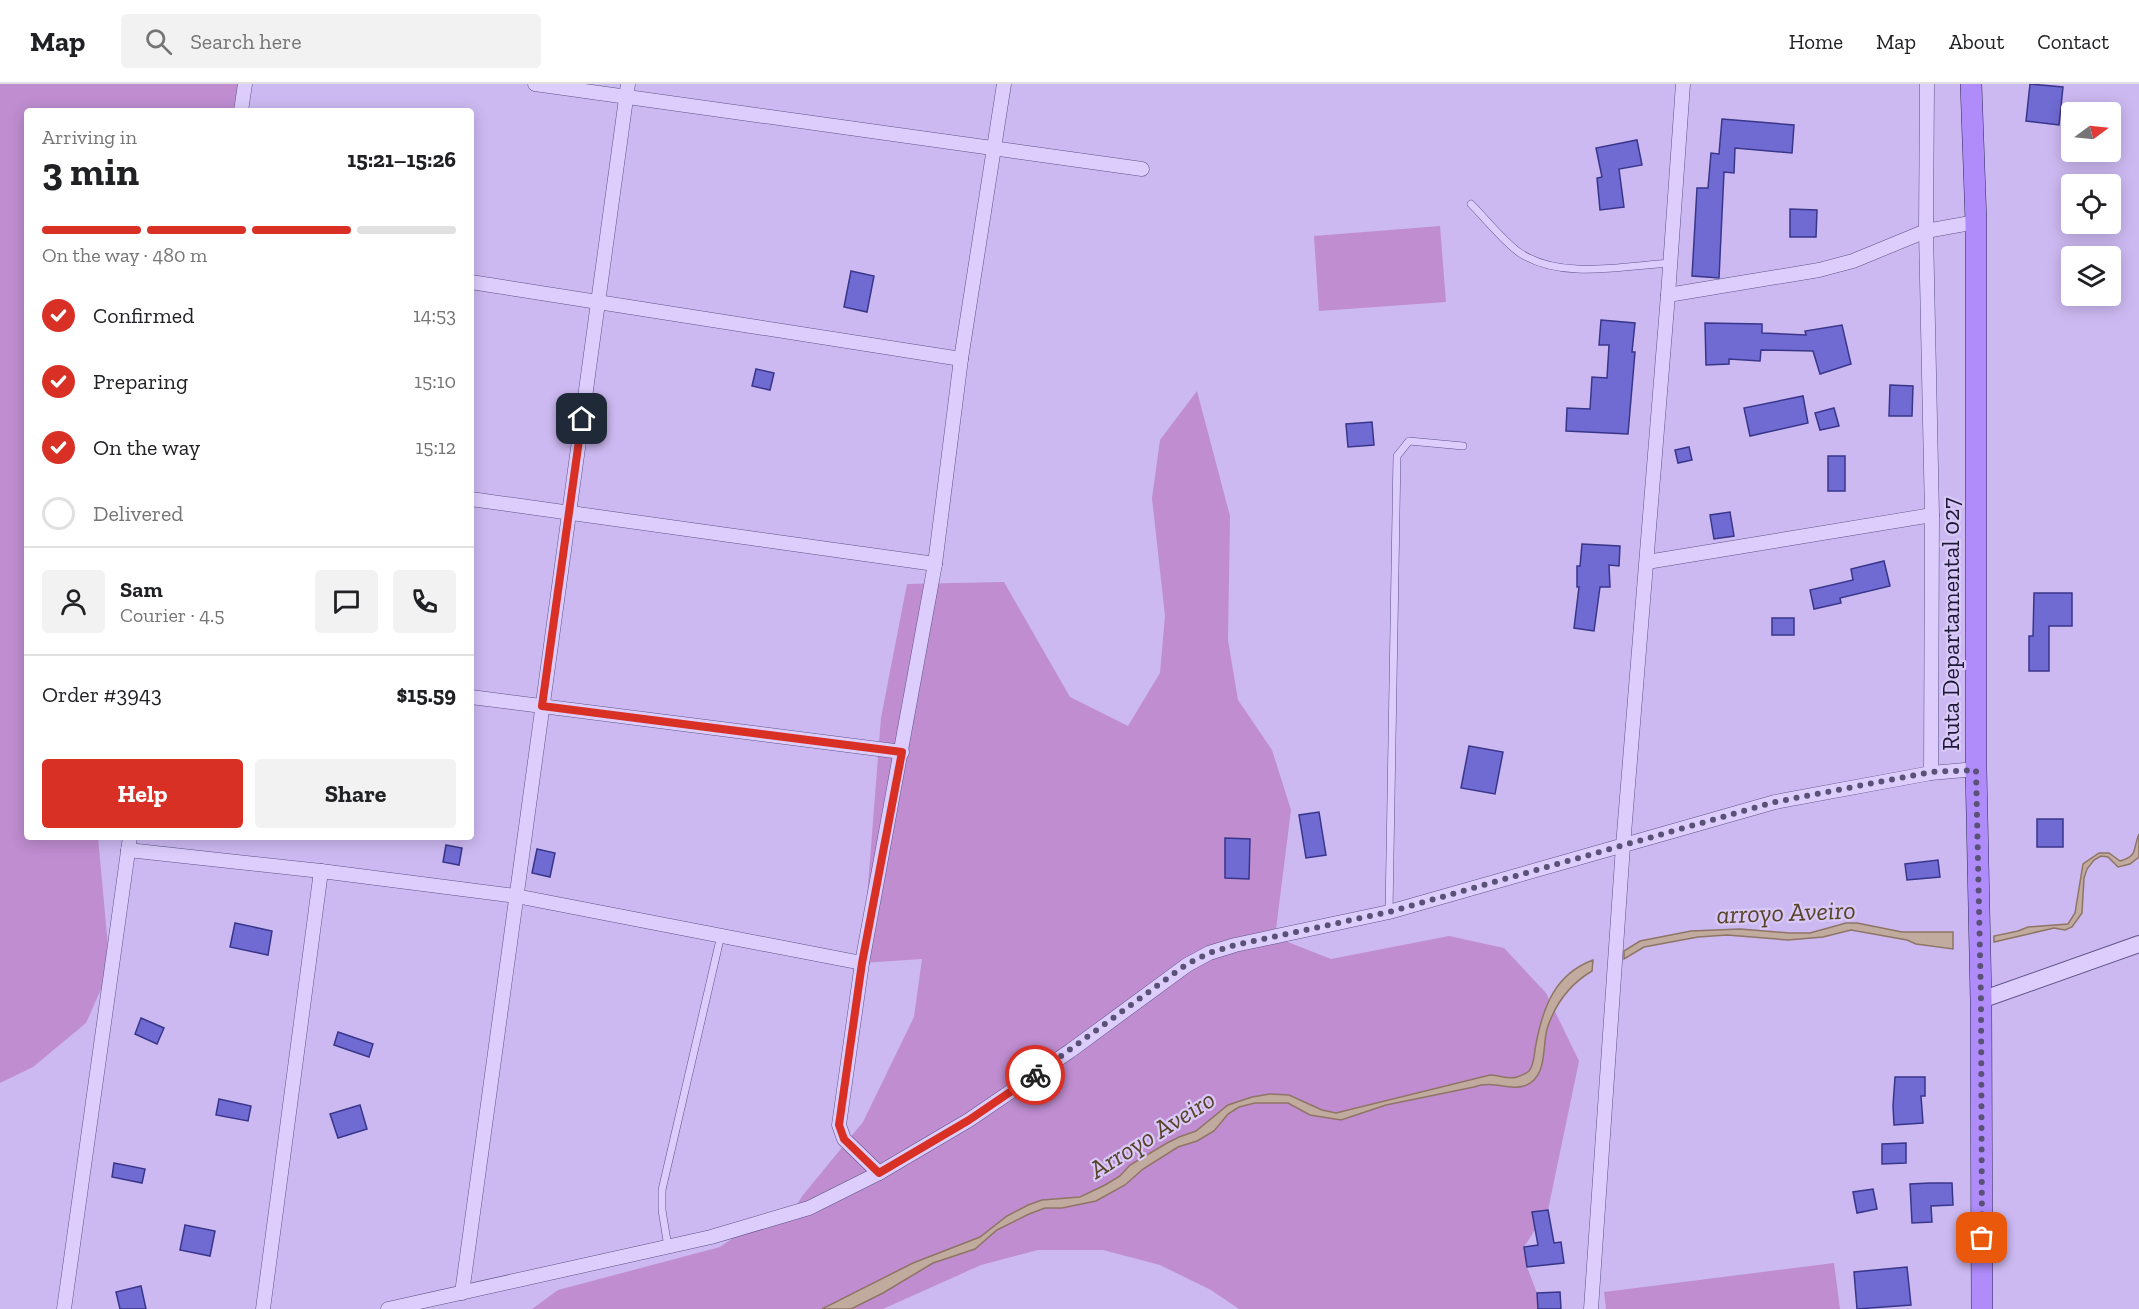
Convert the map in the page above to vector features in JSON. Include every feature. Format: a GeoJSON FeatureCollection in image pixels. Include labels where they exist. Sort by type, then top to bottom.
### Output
{"type":"FeatureCollection","features":[{"type":"Feature","properties":{"kind":"main road","name":"Ruta Departamental 027"},"geometry":{"type":"LineString","coordinates":[[1971,84],[1976,222],[1976,770],[1981,1000],[1982,1309]]}},
{"type":"Feature","properties":{"kind":"street"},"geometry":{"type":"LineString","coordinates":[[241,108],[245,84]]}},
{"type":"Feature","properties":{"kind":"street"},"geometry":{"type":"LineString","coordinates":[[536,84],[627,90],[1142,169]]}},
{"type":"Feature","properties":{"kind":"street"},"geometry":{"type":"LineString","coordinates":[[879,1173],[844,1139],[839,1125],[862,963],[935,564],[961,359],[1004,84]]}},
{"type":"Feature","properties":{"kind":"street"},"geometry":{"type":"LineString","coordinates":[[1591,1309],[1623,846],[1683,84]]}},
{"type":"Feature","properties":{"kind":"street"},"geometry":{"type":"LineString","coordinates":[[1928,84],[1926,231],[1932,515],[1931,772]]}},
{"type":"Feature","properties":{"kind":"street"},"geometry":{"type":"LineString","coordinates":[[462,1293],[627,90]]}},
{"type":"Feature","properties":{"kind":"street"},"geometry":{"type":"LineString","coordinates":[[1668,295],[1819,270],[1853,261],[1926,231],[1976,222]]}},
{"type":"Feature","properties":{"kind":"street"},"geometry":{"type":"LineString","coordinates":[[474,282],[961,359]]}},
{"type":"Feature","properties":{"kind":"street"},"geometry":{"type":"LineString","coordinates":[[474,499],[935,564]]}},
{"type":"Feature","properties":{"kind":"street"},"geometry":{"type":"LineString","coordinates":[[1647,562],[1932,515]]}},
{"type":"Feature","properties":{"kind":"street"},"geometry":{"type":"LineString","coordinates":[[474,697],[902,752]]}},
{"type":"Feature","properties":{"kind":"street"},"geometry":{"type":"LineString","coordinates":[[388,1309],[711,1237],[808,1208],[879,1173],[969,1120],[1070,1051],[1187,964],[1209,953],[1235,945],[1389,912],[1775,802],[1931,772],[1976,770]]}},
{"type":"Feature","properties":{"kind":"street"},"geometry":{"type":"LineString","coordinates":[[64,1309],[129,844],[516,896],[862,963]]}},
{"type":"Feature","properties":{"kind":"street"},"geometry":{"type":"LineString","coordinates":[[263,1309],[321,871]]}},
{"type":"Feature","properties":{"kind":"street"},"geometry":{"type":"LineString","coordinates":[[1981,1000],[2139,944]]}},
{"type":"Feature","properties":{"kind":"lane"},"geometry":{"type":"LineString","coordinates":[[1471,204],[1519,252],[1543,265],[1569,270],[1670,263]]}},
{"type":"Feature","properties":{"kind":"lane"},"geometry":{"type":"LineString","coordinates":[[1389,912],[1396,456],[1409,441],[1463,446]]}},
{"type":"Feature","properties":{"kind":"lane"},"geometry":{"type":"LineString","coordinates":[[668,1247],[662,1210],[662,1190],[721,935]]}},
{"type":"Feature","properties":{"kind":"shaded area"},"geometry":{"type":"Polygon","coordinates":[[[0,84],[241,84],[236,108],[24,108],[24,840],[98,840],[110,969],[86,1023],[33,1067],[0,1083],[0,84]]]}},
{"type":"Feature","properties":{"kind":"shaded area"},"geometry":{"type":"Polygon","coordinates":[[[1440,226],[1446,302],[1319,311],[1314,236],[1440,226]]]}},
{"type":"Feature","properties":{"kind":"shaded area"},"geometry":{"type":"Polygon","coordinates":[[[1197,391],[1230,516],[1228,640],[1238,700],[1272,750],[1291,810],[1275,937],[1331,959],[1449,936],[1504,948],[1546,993],[1579,1061],[1548,1210],[1524,1247],[1527,1267],[1537,1293],[1538,1309],[1239,1309],[1211,1290],[1160,1265],[1103,1250],[1038,1250],[981,1265],[883,1309],[532,1309],[558,1290],[720,1247],[768,1214],[796,1206],[863,1122],[914,1017],[922,959],[862,963],[881,718],[907,584],[1004,582],[1070,697],[1128,726],[1160,673],[1165,616],[1152,498],[1160,440],[1197,391]]]}},
{"type":"Feature","properties":{"kind":"shaded area"},"geometry":{"type":"Polygon","coordinates":[[[2139,834],[2139,857],[2130,864],[2118,867],[2108,857],[2101,856],[2094,860],[2087,869],[2084,878],[2082,913],[2072,927],[2065,930],[2054,928],[1994,942],[1994,936],[2028,927],[2068,924],[2075,913],[2083,864],[2099,853],[2109,853],[2120,861],[2126,859],[2133,854],[2139,834]]]}},
{"type":"Feature","properties":{"kind":"shaded area"},"geometry":{"type":"Polygon","coordinates":[[[1846,923],[1902,932],[1953,932],[1953,949],[1916,944],[1907,940],[1851,930],[1823,937],[1788,940],[1727,935],[1698,937],[1644,947],[1624,959],[1624,951],[1640,941],[1691,931],[1740,929],[1810,933],[1846,923]]]}},
{"type":"Feature","properties":{"kind":"shaded area"},"geometry":{"type":"Polygon","coordinates":[[[1593,960],[1592,971],[1570,988],[1554,1011],[1547,1029],[1541,1069],[1532,1082],[1524,1086],[1481,1085],[1386,1105],[1341,1120],[1310,1115],[1288,1103],[1255,1103],[1239,1107],[1228,1114],[1214,1131],[1197,1141],[1178,1147],[1143,1169],[1125,1185],[1096,1201],[1062,1208],[1045,1208],[1029,1214],[997,1230],[975,1249],[933,1263],[851,1309],[822,1309],[913,1263],[980,1237],[1007,1216],[1028,1205],[1042,1200],[1080,1197],[1105,1185],[1120,1176],[1130,1165],[1167,1143],[1196,1131],[1228,1105],[1270,1094],[1289,1095],[1322,1110],[1336,1113],[1490,1075],[1510,1078],[1522,1075],[1529,1071],[1532,1065],[1539,1030],[1553,993],[1569,974],[1593,960]]]}},
{"type":"Feature","properties":{"kind":"shaded area"},"geometry":{"type":"Polygon","coordinates":[[[1834,1263],[1840,1309],[1606,1309],[1604,1292],[1834,1263]]]}},
{"type":"Feature","properties":{"kind":"building"},"geometry":{"type":"Polygon","coordinates":[[[2030,84],[2063,87],[2059,125],[2026,121],[2030,84]]]}},
{"type":"Feature","properties":{"kind":"building"},"geometry":{"type":"Polygon","coordinates":[[[1722,119],[1794,125],[1792,153],[1735,148],[1734,173],[1724,172],[1719,278],[1692,276],[1697,188],[1708,188],[1711,153],[1719,154],[1722,119]]]}},
{"type":"Feature","properties":{"kind":"building"},"geometry":{"type":"Polygon","coordinates":[[[1637,140],[1642,165],[1619,169],[1624,207],[1600,210],[1597,178],[1602,177],[1596,148],[1637,140]]]}},
{"type":"Feature","properties":{"kind":"building"},"geometry":{"type":"Polygon","coordinates":[[[1790,209],[1817,210],[1816,237],[1790,237],[1790,209]]]}},
{"type":"Feature","properties":{"kind":"building"},"geometry":{"type":"Polygon","coordinates":[[[851,271],[874,276],[867,312],[844,307],[851,271]]]}},
{"type":"Feature","properties":{"kind":"building"},"geometry":{"type":"Polygon","coordinates":[[[1601,320],[1635,323],[1632,352],[1635,352],[1628,434],[1566,431],[1567,408],[1590,409],[1592,377],[1607,378],[1609,345],[1599,345],[1601,320]]]}},
{"type":"Feature","properties":{"kind":"building"},"geometry":{"type":"Polygon","coordinates":[[[1705,323],[1762,324],[1762,333],[1806,335],[1805,331],[1842,325],[1851,364],[1820,374],[1813,351],[1761,350],[1760,361],[1729,359],[1729,364],[1706,365],[1705,323]]]}},
{"type":"Feature","properties":{"kind":"building"},"geometry":{"type":"Polygon","coordinates":[[[756,369],[774,373],[770,390],[752,386],[756,369]]]}},
{"type":"Feature","properties":{"kind":"building"},"geometry":{"type":"Polygon","coordinates":[[[1890,385],[1913,386],[1912,416],[1889,416],[1890,385]]]}},
{"type":"Feature","properties":{"kind":"building"},"geometry":{"type":"Polygon","coordinates":[[[1803,396],[1808,423],[1750,436],[1744,408],[1803,396]]]}},
{"type":"Feature","properties":{"kind":"building"},"geometry":{"type":"Polygon","coordinates":[[[1834,408],[1839,426],[1820,430],[1815,413],[1834,408]]]}},
{"type":"Feature","properties":{"kind":"building"},"geometry":{"type":"Polygon","coordinates":[[[1372,422],[1374,445],[1348,447],[1346,424],[1372,422]]]}},
{"type":"Feature","properties":{"kind":"building"},"geometry":{"type":"Polygon","coordinates":[[[1689,447],[1692,460],[1678,463],[1675,450],[1689,447]]]}},
{"type":"Feature","properties":{"kind":"building"},"geometry":{"type":"Polygon","coordinates":[[[1828,456],[1845,456],[1845,491],[1828,491],[1828,456]]]}},
{"type":"Feature","properties":{"kind":"building"},"geometry":{"type":"Polygon","coordinates":[[[1730,512],[1734,536],[1714,539],[1710,515],[1730,512]]]}},
{"type":"Feature","properties":{"kind":"building"},"geometry":{"type":"Polygon","coordinates":[[[1582,544],[1620,546],[1619,566],[1609,565],[1610,587],[1600,587],[1594,631],[1574,628],[1579,587],[1577,587],[1577,566],[1580,566],[1582,544]]]}},
{"type":"Feature","properties":{"kind":"building"},"geometry":{"type":"Polygon","coordinates":[[[1884,561],[1890,586],[1840,598],[1841,603],[1814,609],[1810,590],[1853,580],[1851,569],[1884,561]]]}},
{"type":"Feature","properties":{"kind":"building"},"geometry":{"type":"Polygon","coordinates":[[[2034,593],[2072,593],[2072,626],[2049,626],[2049,671],[2029,671],[2029,636],[2033,636],[2034,593]]]}},
{"type":"Feature","properties":{"kind":"building"},"geometry":{"type":"Polygon","coordinates":[[[1772,618],[1794,618],[1794,635],[1772,635],[1772,618]]]}},
{"type":"Feature","properties":{"kind":"building"},"geometry":{"type":"Polygon","coordinates":[[[1469,746],[1503,752],[1495,794],[1461,788],[1469,746]]]}},
{"type":"Feature","properties":{"kind":"building"},"geometry":{"type":"Polygon","coordinates":[[[1319,812],[1326,855],[1306,858],[1299,815],[1319,812]]]}},
{"type":"Feature","properties":{"kind":"building"},"geometry":{"type":"Polygon","coordinates":[[[2037,819],[2063,819],[2063,847],[2037,847],[2037,819]]]}},
{"type":"Feature","properties":{"kind":"building"},"geometry":{"type":"Polygon","coordinates":[[[1225,838],[1250,839],[1249,879],[1225,878],[1225,838]]]}},
{"type":"Feature","properties":{"kind":"building"},"geometry":{"type":"Polygon","coordinates":[[[446,845],[462,848],[459,865],[443,862],[446,845]]]}},
{"type":"Feature","properties":{"kind":"building"},"geometry":{"type":"Polygon","coordinates":[[[537,849],[555,853],[550,877],[532,873],[537,849]]]}},
{"type":"Feature","properties":{"kind":"building"},"geometry":{"type":"Polygon","coordinates":[[[1938,860],[1940,877],[1907,880],[1905,864],[1938,860]]]}},
{"type":"Feature","properties":{"kind":"building"},"geometry":{"type":"Polygon","coordinates":[[[235,923],[272,931],[268,955],[230,947],[235,923]]]}},
{"type":"Feature","properties":{"kind":"building"},"geometry":{"type":"Polygon","coordinates":[[[141,1018],[164,1028],[157,1044],[135,1034],[141,1018]]]}},
{"type":"Feature","properties":{"kind":"building"},"geometry":{"type":"Polygon","coordinates":[[[338,1032],[373,1044],[369,1057],[334,1045],[338,1032]]]}},
{"type":"Feature","properties":{"kind":"building"},"geometry":{"type":"Polygon","coordinates":[[[1895,1077],[1925,1077],[1925,1096],[1921,1096],[1923,1123],[1894,1125],[1895,1077]]]}},
{"type":"Feature","properties":{"kind":"building"},"geometry":{"type":"Polygon","coordinates":[[[219,1099],[251,1106],[248,1121],[216,1115],[219,1099]]]}},
{"type":"Feature","properties":{"kind":"building"},"geometry":{"type":"Polygon","coordinates":[[[360,1105],[367,1129],[338,1138],[330,1114],[360,1105]]]}},
{"type":"Feature","properties":{"kind":"building"},"geometry":{"type":"Polygon","coordinates":[[[1906,1143],[1906,1163],[1882,1164],[1882,1144],[1906,1143]]]}},
{"type":"Feature","properties":{"kind":"building"},"geometry":{"type":"Polygon","coordinates":[[[114,1163],[145,1169],[142,1183],[112,1177],[114,1163]]]}},
{"type":"Feature","properties":{"kind":"building"},"geometry":{"type":"Polygon","coordinates":[[[1952,1183],[1953,1205],[1931,1206],[1932,1222],[1912,1223],[1910,1184],[1952,1183]]]}},
{"type":"Feature","properties":{"kind":"building"},"geometry":{"type":"Polygon","coordinates":[[[1873,1189],[1877,1209],[1857,1213],[1853,1192],[1873,1189]]]}},
{"type":"Feature","properties":{"kind":"building"},"geometry":{"type":"Polygon","coordinates":[[[1548,1210],[1554,1243],[1561,1242],[1564,1263],[1527,1267],[1524,1247],[1538,1245],[1532,1212],[1548,1210]]]}},
{"type":"Feature","properties":{"kind":"building"},"geometry":{"type":"Polygon","coordinates":[[[185,1225],[215,1231],[210,1256],[180,1250],[185,1225]]]}},
{"type":"Feature","properties":{"kind":"building"},"geometry":{"type":"Polygon","coordinates":[[[1907,1267],[1911,1305],[1857,1309],[1854,1272],[1907,1267]]]}},
{"type":"Feature","properties":{"kind":"building"},"geometry":{"type":"Polygon","coordinates":[[[141,1286],[146,1309],[120,1309],[116,1292],[141,1286]]]}},
{"type":"Feature","properties":{"kind":"building"},"geometry":{"type":"Polygon","coordinates":[[[1560,1292],[1561,1309],[1538,1309],[1537,1293],[1560,1292]]]}},
{"type":"Feature","properties":{"kind":"way so far"},"geometry":{"type":"LineString","coordinates":[[1035,1075],[1187,964],[1209,953],[1235,945],[1389,912],[1775,802],[1931,772],[1976,770],[1981,1000],[1982,1238]]}},
{"type":"Feature","properties":{"kind":"route"},"geometry":{"type":"LineString","coordinates":[[582,419],[542,706],[902,752],[862,963],[839,1125],[844,1139],[879,1173],[969,1120],[1035,1075]]}},
{"type":"Feature","properties":{"kind":"water label","name":"arroyo Aveiro"},"geometry":{"type":"Point","coordinates":[1786,912]}},
{"type":"Feature","properties":{"kind":"water label","name":"Arroyo Aveiro"},"geometry":{"type":"Point","coordinates":[1152,1134]}}]}
